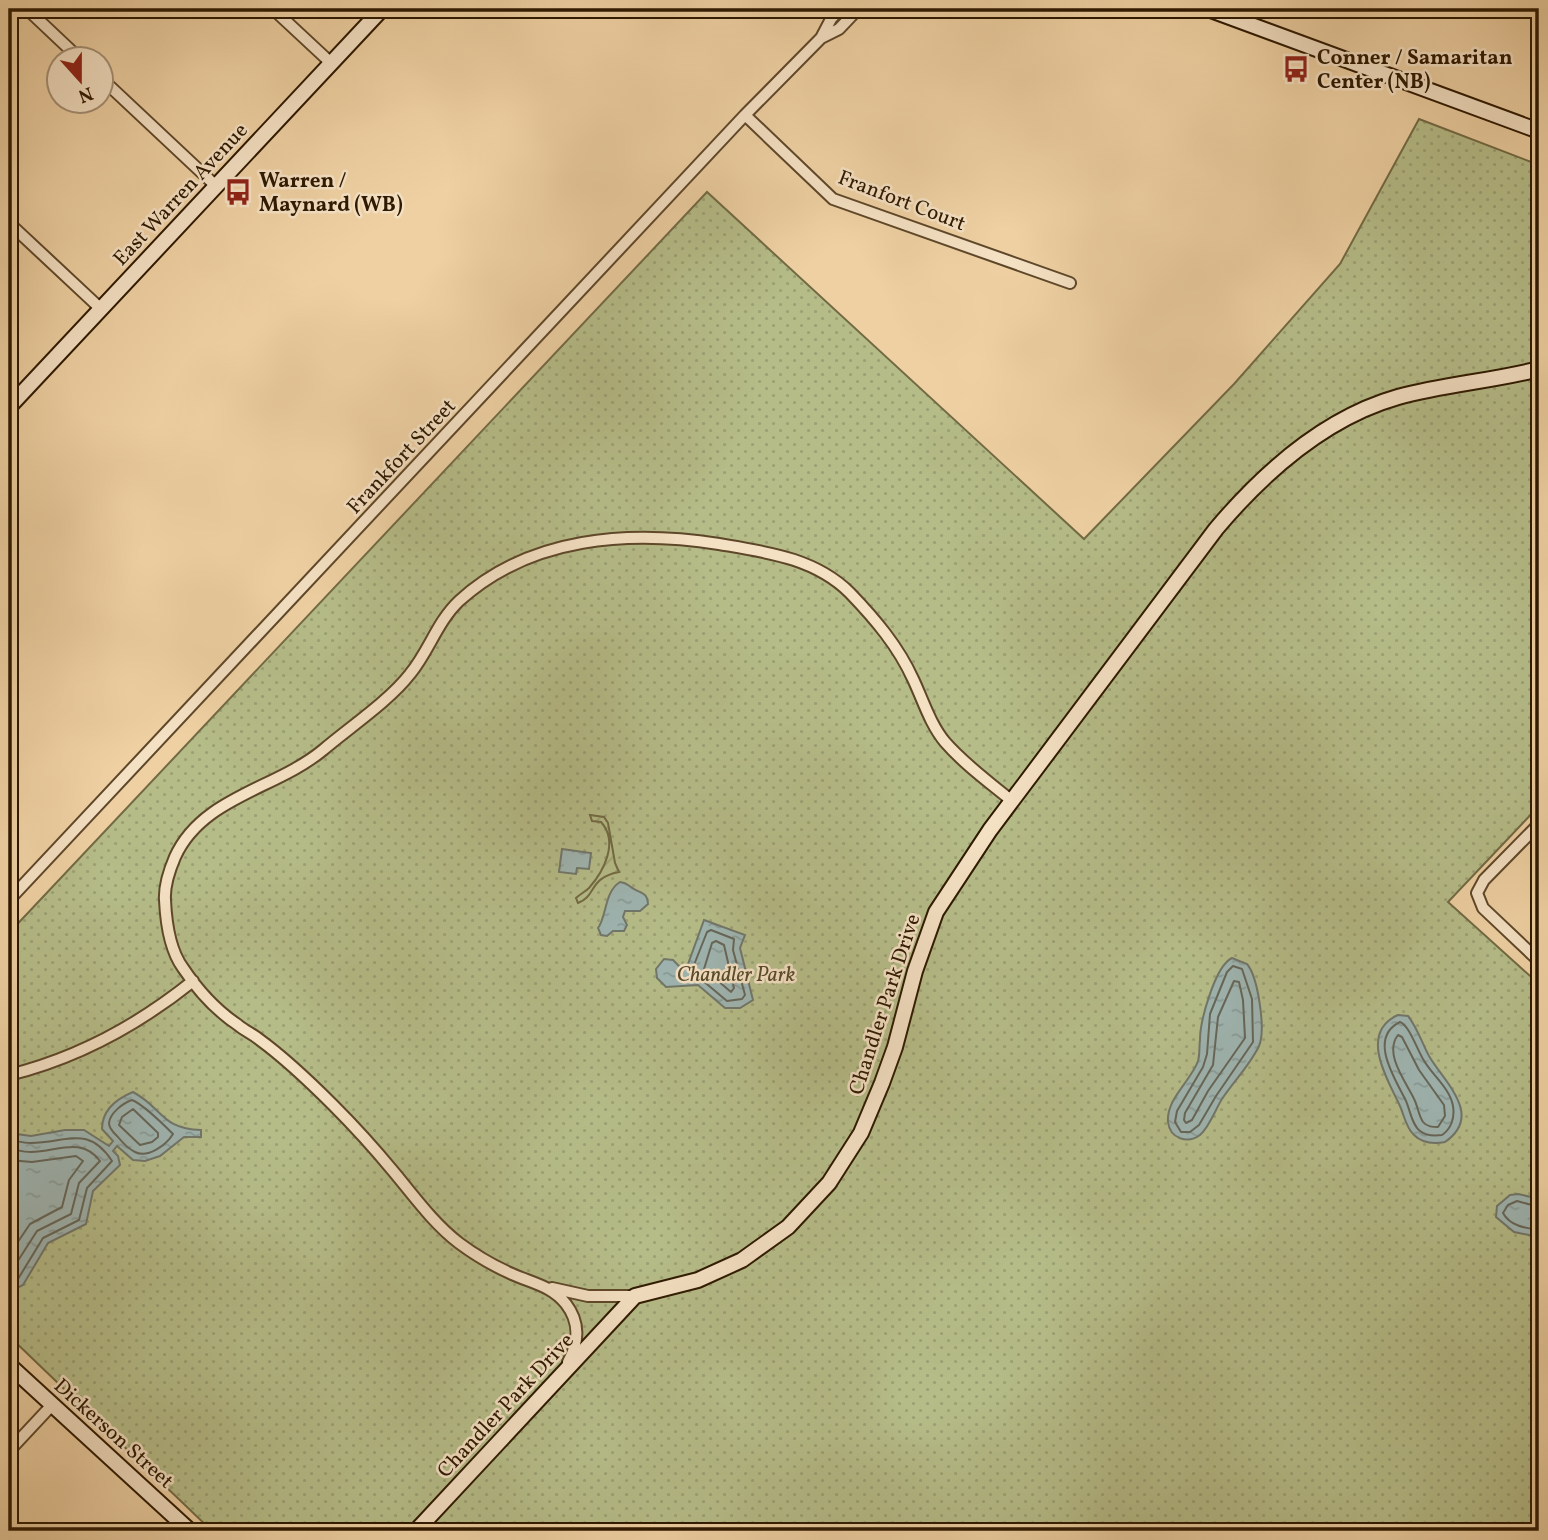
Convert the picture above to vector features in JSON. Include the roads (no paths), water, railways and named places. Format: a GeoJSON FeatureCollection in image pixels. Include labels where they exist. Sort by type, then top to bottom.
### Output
{"type":"FeatureCollection","features":[{"type":"Feature","properties":{"kind":"street"},"geometry":{"type":"LineString","coordinates":[[27,9],[66,46]]}},
{"type":"Feature","properties":{"kind":"street"},"geometry":{"type":"LineString","coordinates":[[274,9],[331,63]]}},
{"type":"Feature","properties":{"kind":"street","name":"East Warren Avenue"},"geometry":{"type":"LineString","coordinates":[[9,407],[382,9]]}},
{"type":"Feature","properties":{"kind":"street"},"geometry":{"type":"LineString","coordinates":[[821,38],[840,9]]}},
{"type":"Feature","properties":{"kind":"street"},"geometry":{"type":"LineString","coordinates":[[821,38],[839,29],[858,9]]}},
{"type":"Feature","properties":{"kind":"street"},"geometry":{"type":"LineString","coordinates":[[1208,9],[1539,131]]}},
{"type":"Feature","properties":{"kind":"street","name":"Frankfort Street"},"geometry":{"type":"LineString","coordinates":[[9,900],[745,115],[821,38]]}},
{"type":"Feature","properties":{"kind":"street"},"geometry":{"type":"LineString","coordinates":[[116,92],[216,186]]}},
{"type":"Feature","properties":{"kind":"street","name":"Franfort Court"},"geometry":{"type":"LineString","coordinates":[[745,115],[833,198],[1070,283]]}},
{"type":"Feature","properties":{"kind":"street"},"geometry":{"type":"LineString","coordinates":[[9,223],[101,309]]}},
{"type":"Feature","properties":{"kind":"street","name":"Chandler Park Drive"},"geometry":{"type":"LineString","coordinates":[[416,1531],[635,1296],[698,1280],[742,1260],[788,1227],[829,1183],[856,1141],[879,1092],[895,1047],[915,971],[936,912],[1012,801],[1216,529],[1244,496],[1278,465],[1334,425],[1373,406],[1426,390],[1492,380],[1539,369]]}},
{"type":"Feature","properties":{"kind":"street"},"geometry":{"type":"LineString","coordinates":[[635,1296],[588,1296],[542,1285],[513,1275],[456,1241],[332,1103],[257,1037],[236,1024],[192,981],[174,952],[165,904],[170,869],[187,836],[216,809],[271,783],[314,757],[391,693],[413,672],[450,610],[471,591],[518,563],[570,545],[630,537],[684,538],[783,556],[821,572],[846,590],[883,630],[900,654],[934,725],[946,743],[1012,801]]}},
{"type":"Feature","properties":{"kind":"street"},"geometry":{"type":"LineString","coordinates":[[1539,824],[1479,887],[1478,900],[1483,908],[1539,961]]}},
{"type":"Feature","properties":{"kind":"street"},"geometry":{"type":"LineString","coordinates":[[9,1075],[50,1063],[101,1042],[149,1014],[192,981]]}},
{"type":"Feature","properties":{"kind":"street"},"geometry":{"type":"LineString","coordinates":[[542,1285],[565,1301],[575,1324],[575,1349],[562,1374]]}},
{"type":"Feature","properties":{"kind":"street","name":"Dickerson Street"},"geometry":{"type":"LineString","coordinates":[[9,1365],[190,1531]]}},
{"type":"Feature","properties":{"kind":"street"},"geometry":{"type":"LineString","coordinates":[[9,1451],[52,1405]]}},
{"type":"Feature","properties":{"kind":"water"},"geometry":{"type":"Polygon","coordinates":[[[562,849],[591,853],[589,869],[577,868],[576,874],[559,872],[562,849]]]}},
{"type":"Feature","properties":{"kind":"water"},"geometry":{"type":"Polygon","coordinates":[[[620,882],[644,894],[648,904],[640,911],[625,911],[623,917],[627,925],[624,931],[601,935],[598,928],[608,898],[620,882]]]}},
{"type":"Feature","properties":{"kind":"water"},"geometry":{"type":"Polygon","coordinates":[[[704,920],[745,935],[740,948],[753,1000],[740,1008],[725,1008],[698,985],[666,987],[657,978],[656,969],[664,959],[673,960],[680,967],[688,964],[704,920]]]}},
{"type":"Feature","properties":{"kind":"water"},"geometry":{"type":"Polygon","coordinates":[[[1232,958],[1247,964],[1255,980],[1262,1028],[1259,1046],[1222,1099],[1204,1131],[1195,1138],[1180,1138],[1169,1128],[1168,1114],[1198,1061],[1203,1020],[1214,982],[1232,958]]]}},
{"type":"Feature","properties":{"kind":"water"},"geometry":{"type":"Polygon","coordinates":[[[1398,1015],[1408,1016],[1411,1020],[1429,1056],[1457,1099],[1461,1121],[1456,1132],[1445,1142],[1424,1141],[1411,1132],[1384,1071],[1378,1045],[1380,1033],[1386,1023],[1398,1015]]]}},
{"type":"Feature","properties":{"kind":"water"},"geometry":{"type":"Polygon","coordinates":[[[133,1092],[170,1122],[188,1129],[201,1130],[201,1137],[184,1137],[160,1156],[145,1161],[133,1160],[117,1146],[113,1151],[118,1156],[120,1165],[93,1191],[86,1224],[48,1243],[23,1285],[11,1287],[9,1133],[31,1136],[65,1130],[84,1130],[109,1146],[113,1141],[102,1129],[104,1116],[116,1102],[133,1092]]]}},
{"type":"Feature","properties":{"kind":"water"},"geometry":{"type":"Polygon","coordinates":[[[1518,1194],[1539,1202],[1539,1237],[1514,1232],[1496,1217],[1497,1206],[1510,1195],[1518,1194]]]}},
{"type":"Feature","properties":{"kind":"place","name":"Conner / Samaritan Center (NB)"},"geometry":{"type":"Point","coordinates":[1296,69]}},
{"type":"Feature","properties":{"kind":"place","name":"Warren / Maynard (WB)"},"geometry":{"type":"Point","coordinates":[238,192]}},
{"type":"Feature","properties":{"kind":"park label","name":"Chandler Park"},"geometry":{"type":"Point","coordinates":[736,974]}}]}
